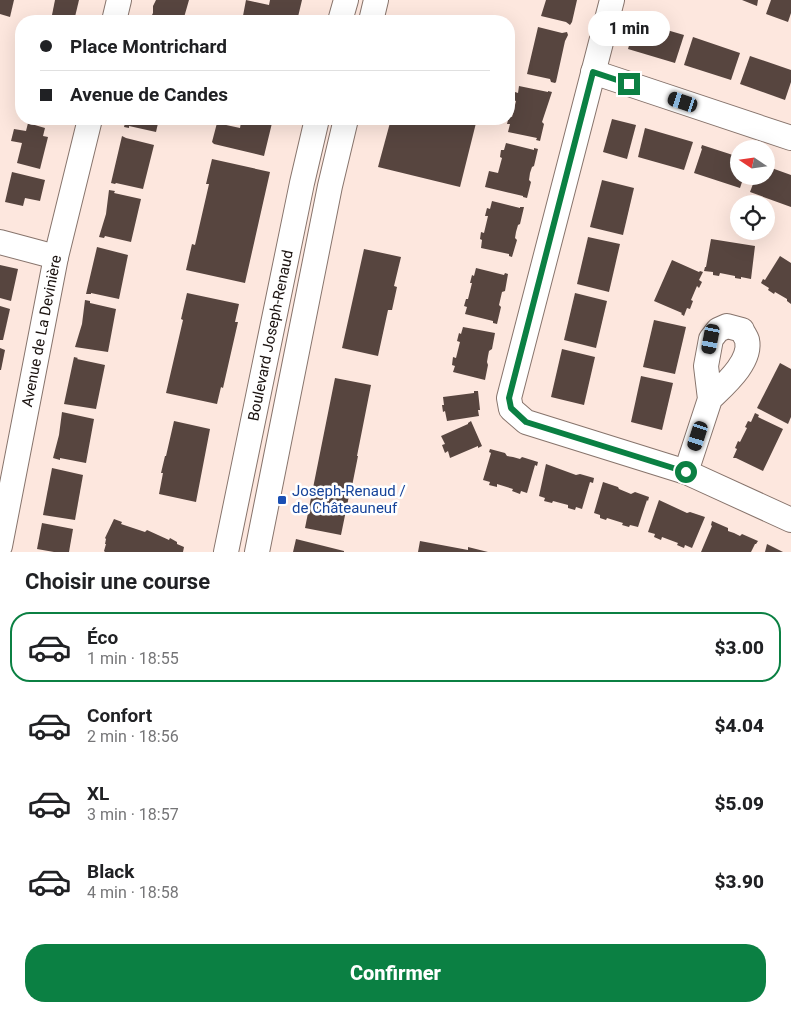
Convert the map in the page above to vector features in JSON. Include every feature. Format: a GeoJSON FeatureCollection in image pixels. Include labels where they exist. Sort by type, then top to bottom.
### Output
{"type":"FeatureCollection","features":[{"type":"Feature","properties":{"kind":"street"},"geometry":{"type":"LineString","coordinates":[[115,15],[119,0]]}},
{"type":"Feature","properties":{"kind":"street"},"geometry":{"type":"LineString","coordinates":[[342,15],[346,0]]}},
{"type":"Feature","properties":{"kind":"street"},"geometry":{"type":"LineString","coordinates":[[372,15],[376,0]]}},
{"type":"Feature","properties":{"kind":"street"},"geometry":{"type":"LineString","coordinates":[[612,0],[509,398],[511,408],[526,422],[686,472],[791,520]]}},
{"type":"Feature","properties":{"kind":"street"},"geometry":{"type":"LineString","coordinates":[[593,72],[791,138]]}},
{"type":"Feature","properties":{"kind":"street","name":"Avenue de La Devinière"},"geometry":{"type":"LineString","coordinates":[[0,546],[56,257],[89,125]]}},
{"type":"Feature","properties":{"kind":"street","name":"Boulevard Joseph-Renaud"},"geometry":{"type":"LineString","coordinates":[[226,552],[316,125]]}},
{"type":"Feature","properties":{"kind":"street","name":"Boulevard Joseph-Renaud"},"geometry":{"type":"LineString","coordinates":[[257,552],[330,186],[345,125]]}},
{"type":"Feature","properties":{"kind":"street"},"geometry":{"type":"LineString","coordinates":[[0,242],[56,257]]}},
{"type":"Feature","properties":{"kind":"street"},"geometry":{"type":"LineString","coordinates":[[686,472],[710,399]]}},
{"type":"Feature","properties":{"kind":"building"},"geometry":{"type":"Polygon","coordinates":[[[0,0],[14,0],[10,17],[0,14],[0,0]]]}},
{"type":"Feature","properties":{"kind":"building"},"geometry":{"type":"Polygon","coordinates":[[[55,0],[79,0],[75,15],[52,15],[55,0]]]}},
{"type":"Feature","properties":{"kind":"building"},"geometry":{"type":"Polygon","coordinates":[[[156,0],[189,0],[185,15],[152,15],[156,0]]]}},
{"type":"Feature","properties":{"kind":"building"},"geometry":{"type":"Polygon","coordinates":[[[246,0],[269,5],[270,0],[302,0],[298,15],[243,15],[246,0]]]}},
{"type":"Feature","properties":{"kind":"building"},"geometry":{"type":"Polygon","coordinates":[[[546,0],[577,0],[570,25],[566,22],[541,16],[546,0]]]}},
{"type":"Feature","properties":{"kind":"building"},"geometry":{"type":"Polygon","coordinates":[[[742,0],[758,0],[757,6],[742,0]]]}},
{"type":"Feature","properties":{"kind":"building"},"geometry":{"type":"Polygon","coordinates":[[[771,0],[791,0],[791,13],[788,22],[766,14],[771,0]]]}},
{"type":"Feature","properties":{"kind":"building"},"geometry":{"type":"Polygon","coordinates":[[[636,21],[684,35],[675,63],[628,49],[636,21]]]}},
{"type":"Feature","properties":{"kind":"building"},"geometry":{"type":"Polygon","coordinates":[[[538,27],[562,33],[567,32],[568,35],[555,83],[551,82],[550,79],[527,74],[538,27]]]}},
{"type":"Feature","properties":{"kind":"building"},"geometry":{"type":"Polygon","coordinates":[[[693,37],[740,53],[731,80],[684,65],[693,37]]]}},
{"type":"Feature","properties":{"kind":"building"},"geometry":{"type":"Polygon","coordinates":[[[750,56],[791,70],[791,82],[785,100],[740,84],[750,56]]]}},
{"type":"Feature","properties":{"kind":"building"},"geometry":{"type":"Polygon","coordinates":[[[519,86],[552,92],[542,122],[544,124],[540,141],[536,140],[537,138],[508,132],[510,125],[515,125],[515,92],[518,93],[519,86]]]}},
{"type":"Feature","properties":{"kind":"building"},"geometry":{"type":"Polygon","coordinates":[[[612,119],[636,125],[627,159],[603,152],[612,119]]]}},
{"type":"Feature","properties":{"kind":"building"},"geometry":{"type":"Polygon","coordinates":[[[28,125],[45,128],[43,136],[48,137],[40,169],[17,163],[22,143],[11,141],[14,129],[26,131],[28,125]]]}},
{"type":"Feature","properties":{"kind":"building"},"geometry":{"type":"Polygon","coordinates":[[[124,125],[158,125],[156,132],[129,126],[129,128],[124,127],[124,125]]]}},
{"type":"Feature","properties":{"kind":"building"},"geometry":{"type":"Polygon","coordinates":[[[216,125],[240,128],[240,125],[272,125],[264,156],[212,142],[216,125]]]}},
{"type":"Feature","properties":{"kind":"building"},"geometry":{"type":"Polygon","coordinates":[[[389,125],[476,125],[460,187],[378,167],[389,125]]]}},
{"type":"Feature","properties":{"kind":"building"},"geometry":{"type":"Polygon","coordinates":[[[645,128],[693,142],[684,170],[638,157],[645,128]]]}},
{"type":"Feature","properties":{"kind":"building"},"geometry":{"type":"Polygon","coordinates":[[[122,136],[154,145],[143,189],[111,183],[122,136]]]}},
{"type":"Feature","properties":{"kind":"building"},"geometry":{"type":"Polygon","coordinates":[[[506,143],[534,150],[534,148],[538,149],[534,166],[530,173],[529,180],[531,182],[527,198],[485,187],[489,171],[498,173],[502,158],[500,157],[501,150],[504,150],[506,143]]]}},
{"type":"Feature","properties":{"kind":"building"},"geometry":{"type":"Polygon","coordinates":[[[702,145],[730,154],[730,185],[694,173],[702,145]]]}},
{"type":"Feature","properties":{"kind":"building"},"geometry":{"type":"Polygon","coordinates":[[[212,159],[270,172],[245,283],[186,270],[192,244],[195,245],[209,184],[206,184],[212,159]]]}},
{"type":"Feature","properties":{"kind":"building"},"geometry":{"type":"Polygon","coordinates":[[[775,169],[791,175],[791,207],[775,201],[775,195],[758,195],[750,192],[753,185],[775,185],[775,169]]]}},
{"type":"Feature","properties":{"kind":"building"},"geometry":{"type":"Polygon","coordinates":[[[12,172],[45,180],[40,201],[25,198],[23,206],[5,202],[12,172]]]}},
{"type":"Feature","properties":{"kind":"building"},"geometry":{"type":"Polygon","coordinates":[[[602,180],[634,188],[623,235],[590,227],[602,180]]]}},
{"type":"Feature","properties":{"kind":"building"},"geometry":{"type":"Polygon","coordinates":[[[109,190],[115,191],[114,193],[141,199],[131,242],[105,236],[104,238],[99,237],[106,214],[109,190]]]}},
{"type":"Feature","properties":{"kind":"building"},"geometry":{"type":"Polygon","coordinates":[[[492,201],[520,208],[524,207],[516,232],[515,238],[517,240],[512,257],[509,254],[481,248],[481,232],[484,233],[488,216],[485,216],[487,208],[490,209],[492,201]]]}},
{"type":"Feature","properties":{"kind":"building"},"geometry":{"type":"Polygon","coordinates":[[[588,237],[620,244],[609,292],[577,284],[588,237]]]}},
{"type":"Feature","properties":{"kind":"building"},"geometry":{"type":"Polygon","coordinates":[[[711,239],[755,246],[751,279],[735,278],[735,276],[720,273],[719,276],[713,275],[713,272],[704,271],[711,239]]]}},
{"type":"Feature","properties":{"kind":"building"},"geometry":{"type":"Polygon","coordinates":[[[97,247],[128,255],[119,299],[91,293],[86,294],[97,247]]]}},
{"type":"Feature","properties":{"kind":"building"},"geometry":{"type":"Polygon","coordinates":[[[364,249],[401,257],[394,286],[397,287],[392,310],[388,310],[378,356],[342,348],[364,249]]]}},
{"type":"Feature","properties":{"kind":"building"},"geometry":{"type":"Polygon","coordinates":[[[780,256],[791,263],[791,304],[787,299],[775,292],[774,294],[761,283],[763,279],[765,280],[780,256]]]}},
{"type":"Feature","properties":{"kind":"building"},"geometry":{"type":"Polygon","coordinates":[[[672,260],[703,272],[699,280],[702,282],[699,288],[697,286],[691,300],[693,301],[690,309],[687,308],[684,316],[682,313],[654,301],[672,260]]]}},
{"type":"Feature","properties":{"kind":"building"},"geometry":{"type":"Polygon","coordinates":[[[0,265],[18,269],[11,301],[0,298],[0,265]]]}},
{"type":"Feature","properties":{"kind":"building"},"geometry":{"type":"Polygon","coordinates":[[[476,268],[504,275],[505,273],[508,274],[505,291],[502,292],[499,305],[501,307],[497,324],[493,323],[493,321],[465,314],[467,307],[464,306],[466,299],[468,299],[472,275],[474,276],[476,268]]]}},
{"type":"Feature","properties":{"kind":"building"},"geometry":{"type":"Polygon","coordinates":[[[187,293],[239,304],[235,322],[238,322],[223,388],[221,387],[217,404],[166,393],[183,320],[181,319],[187,293]]]}},
{"type":"Feature","properties":{"kind":"building"},"geometry":{"type":"Polygon","coordinates":[[[575,293],[607,301],[596,348],[564,340],[575,293]]]}},
{"type":"Feature","properties":{"kind":"building"},"geometry":{"type":"Polygon","coordinates":[[[85,300],[116,309],[108,352],[75,347],[82,324],[85,300]]]}},
{"type":"Feature","properties":{"kind":"building"},"geometry":{"type":"Polygon","coordinates":[[[0,306],[10,309],[3,340],[0,340],[0,306]]]}},
{"type":"Feature","properties":{"kind":"building"},"geometry":{"type":"Polygon","coordinates":[[[654,320],[686,327],[675,374],[643,367],[654,320]]]}},
{"type":"Feature","properties":{"kind":"building"},"geometry":{"type":"Polygon","coordinates":[[[463,327],[495,333],[492,349],[489,351],[485,380],[453,372],[455,366],[452,365],[453,357],[456,358],[460,342],[457,341],[463,327]]]}},
{"type":"Feature","properties":{"kind":"building"},"geometry":{"type":"Polygon","coordinates":[[[0,348],[5,350],[1,370],[0,370],[0,348]]]}},
{"type":"Feature","properties":{"kind":"building"},"geometry":{"type":"Polygon","coordinates":[[[562,349],[595,357],[584,405],[551,397],[562,349]]]}},
{"type":"Feature","properties":{"kind":"building"},"geometry":{"type":"Polygon","coordinates":[[[74,357],[105,365],[96,409],[64,404],[74,357]]]}},
{"type":"Feature","properties":{"kind":"building"},"geometry":{"type":"Polygon","coordinates":[[[780,363],[791,369],[791,417],[788,424],[757,408],[780,363]]]}},
{"type":"Feature","properties":{"kind":"building"},"geometry":{"type":"Polygon","coordinates":[[[641,376],[673,383],[662,430],[631,422],[641,376]]]}},
{"type":"Feature","properties":{"kind":"building"},"geometry":{"type":"Polygon","coordinates":[[[335,378],[371,385],[341,535],[305,528],[335,378]]]}},
{"type":"Feature","properties":{"kind":"building"},"geometry":{"type":"Polygon","coordinates":[[[474,391],[478,391],[479,416],[447,421],[445,411],[443,412],[443,397],[474,393],[474,391]]]}},
{"type":"Feature","properties":{"kind":"building"},"geometry":{"type":"Polygon","coordinates":[[[62,412],[94,419],[86,463],[53,458],[62,412]]]}},
{"type":"Feature","properties":{"kind":"building"},"geometry":{"type":"Polygon","coordinates":[[[755,413],[759,415],[758,417],[783,429],[763,471],[733,458],[738,441],[740,442],[747,428],[745,427],[748,421],[751,422],[755,413]]]}},
{"type":"Feature","properties":{"kind":"building"},"geometry":{"type":"Polygon","coordinates":[[[174,421],[210,429],[196,502],[159,494],[163,473],[161,473],[174,421]]]}},
{"type":"Feature","properties":{"kind":"building"},"geometry":{"type":"Polygon","coordinates":[[[471,421],[482,446],[450,458],[448,451],[445,453],[442,445],[445,444],[441,436],[471,421]]]}},
{"type":"Feature","properties":{"kind":"building"},"geometry":{"type":"Polygon","coordinates":[[[490,449],[505,453],[507,456],[520,459],[522,457],[538,462],[537,466],[535,465],[527,493],[521,491],[520,494],[512,491],[513,489],[497,484],[497,487],[489,485],[490,482],[483,480],[491,453],[489,452],[490,449]]]}},
{"type":"Feature","properties":{"kind":"building"},"geometry":{"type":"Polygon","coordinates":[[[546,464],[576,475],[580,474],[594,478],[593,483],[590,482],[582,509],[576,507],[575,510],[568,508],[568,505],[544,501],[545,498],[539,496],[546,464]]]}},
{"type":"Feature","properties":{"kind":"building"},"geometry":{"type":"Polygon","coordinates":[[[52,468],[83,475],[75,520],[43,515],[52,468]]]}},
{"type":"Feature","properties":{"kind":"building"},"geometry":{"type":"Polygon","coordinates":[[[603,482],[631,494],[635,492],[649,497],[638,527],[622,525],[623,523],[607,518],[606,520],[594,513],[603,482]]]}},
{"type":"Feature","properties":{"kind":"building"},"geometry":{"type":"Polygon","coordinates":[[[659,500],[687,513],[690,512],[705,517],[692,548],[685,545],[684,548],[677,545],[678,543],[662,537],[661,540],[654,537],[655,534],[648,532],[659,500]]]}},
{"type":"Feature","properties":{"kind":"building"},"geometry":{"type":"Polygon","coordinates":[[[114,519],[122,522],[121,524],[145,532],[147,530],[169,540],[170,538],[184,547],[183,552],[105,552],[105,538],[114,519]]]}},
{"type":"Feature","properties":{"kind":"building"},"geometry":{"type":"Polygon","coordinates":[[[712,521],[728,528],[728,531],[740,536],[742,534],[758,541],[751,552],[701,552],[712,526],[712,521]]]}},
{"type":"Feature","properties":{"kind":"building"},"geometry":{"type":"Polygon","coordinates":[[[42,523],[73,529],[69,552],[37,549],[42,523]]]}},
{"type":"Feature","properties":{"kind":"building"},"geometry":{"type":"Polygon","coordinates":[[[296,539],[344,551],[344,552],[293,552],[296,539]]]}},
{"type":"Feature","properties":{"kind":"building"},"geometry":{"type":"Polygon","coordinates":[[[420,541],[468,550],[468,547],[488,552],[418,552],[420,541]]]}},
{"type":"Feature","properties":{"kind":"building"},"geometry":{"type":"Polygon","coordinates":[[[767,544],[783,552],[765,552],[767,544]]]}},
{"type":"Feature","properties":{"kind":"place","name":"Joseph-Renaud / de Châteauneuf"},"geometry":{"type":"Point","coordinates":[282,500]}},
{"type":"Feature","properties":{"kind":"route"},"geometry":{"type":"LineString","coordinates":[[629,84],[593,72],[509,398],[511,408],[526,422],[686,472]]}}]}
